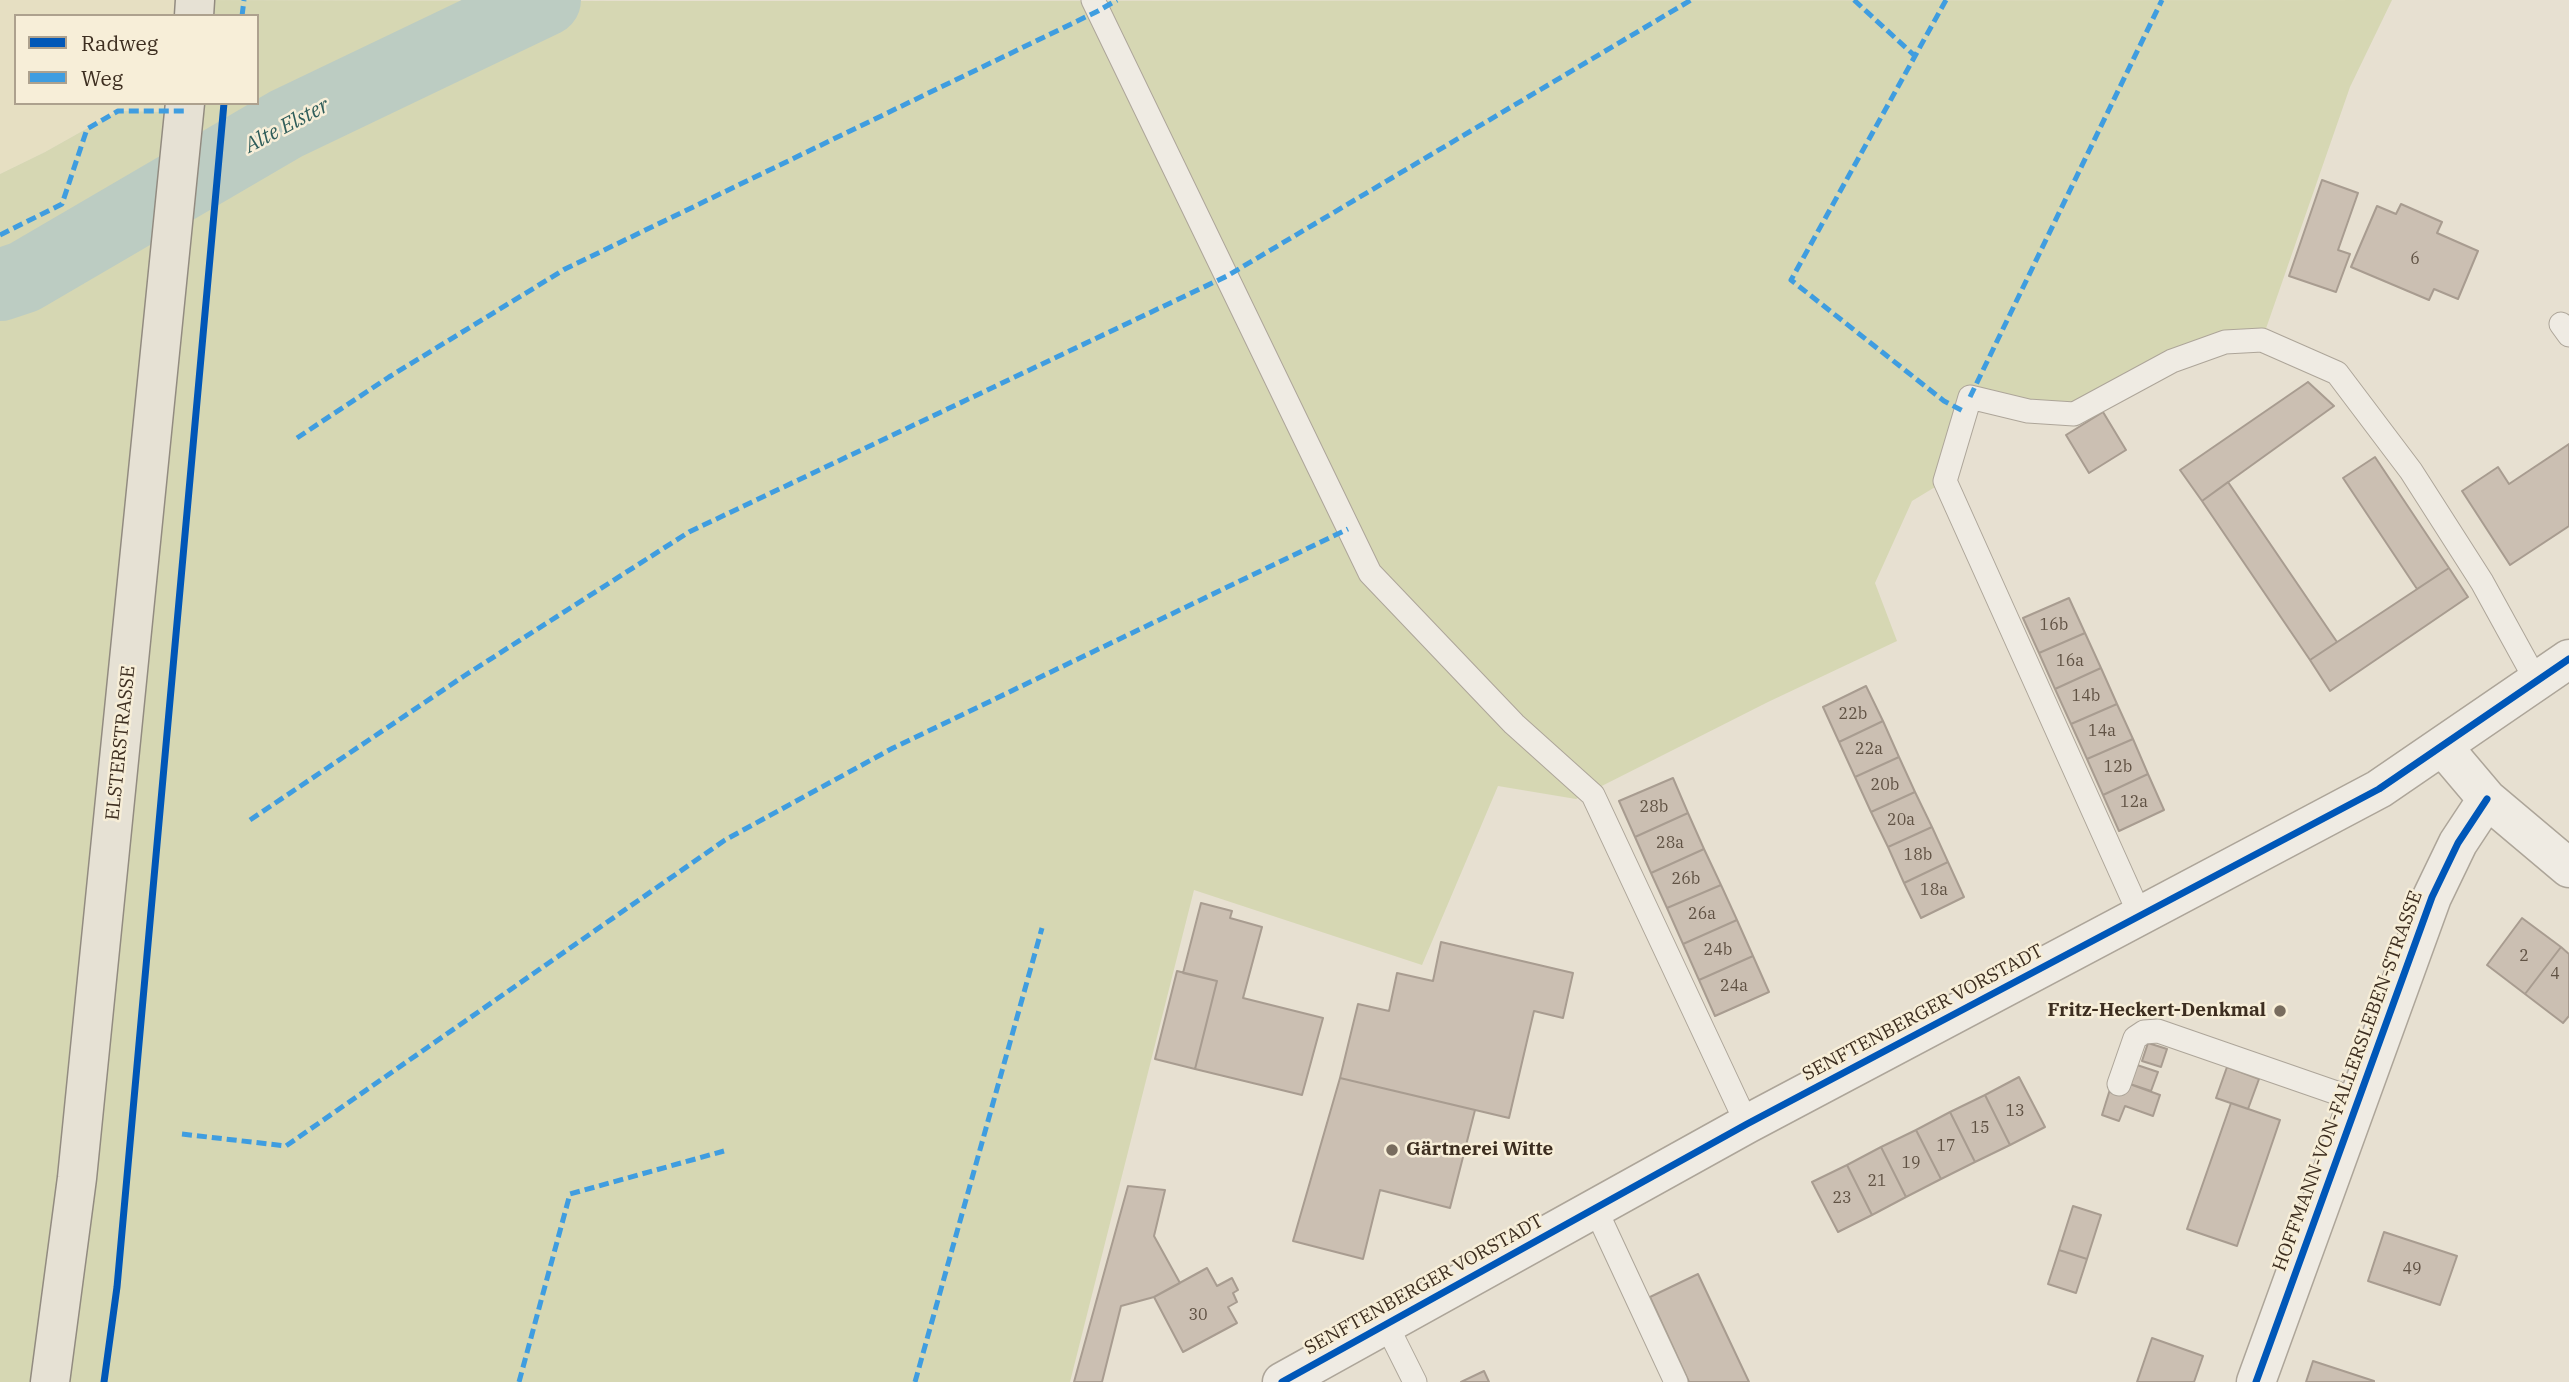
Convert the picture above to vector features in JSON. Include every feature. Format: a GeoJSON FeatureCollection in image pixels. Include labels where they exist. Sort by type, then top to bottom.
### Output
{"type":"FeatureCollection","features":[{"type":"Feature","properties":{"kind":"main road","name":"ELSTERSTRASSE"},"geometry":{"type":"LineString","coordinates":[[50,1382],[77,1178],[185,105]]}},
{"type":"Feature","properties":{"kind":"street","name":"SENFTENBERGER VORSTADT"},"geometry":{"type":"LineString","coordinates":[[1282,1382],[1747,1124],[2379,789],[2569,659]]}},
{"type":"Feature","properties":{"kind":"street"},"geometry":{"type":"LineString","coordinates":[[2443,747],[2487,799],[2569,869]]}},
{"type":"Feature","properties":{"kind":"street","name":"HOFFMANN-VON-FALLERSLEBEN-STRASSE"},"geometry":{"type":"LineString","coordinates":[[2256,1382],[2432,897],[2458,843],[2487,799]]}},
{"type":"Feature","properties":{"kind":"lane"},"geometry":{"type":"LineString","coordinates":[[1093,0],[1370,573],[1514,724],[1593,795],[1747,1124]]}},
{"type":"Feature","properties":{"kind":"lane"},"geometry":{"type":"LineString","coordinates":[[2140,915],[1945,481],[1970,397],[2028,411],[2074,414],[2172,361],[2225,342],[2262,340],[2337,373],[2418,482],[2482,582],[2537,682]]}},
{"type":"Feature","properties":{"kind":"lane"},"geometry":{"type":"LineString","coordinates":[[2119,1084],[2135,1038],[2144,1032],[2158,1031],[2357,1100]]}},
{"type":"Feature","properties":{"kind":"lane"},"geometry":{"type":"LineString","coordinates":[[1595,1208],[1676,1382]]}},
{"type":"Feature","properties":{"kind":"lane"},"geometry":{"type":"LineString","coordinates":[[1386,1324],[1415,1382]]}},
{"type":"Feature","properties":{"kind":"shaded area"},"geometry":{"type":"Polygon","coordinates":[[[0,0],[195,0],[193,14],[14,14],[14,105],[184,105],[183,111],[118,111],[0,174],[0,0]]]}},
{"type":"Feature","properties":{"kind":"green space"},"geometry":{"type":"Polygon","coordinates":[[[195,0],[2392,0],[2350,87],[2262,340],[2225,342],[2074,413],[1970,397],[1945,481],[1912,501],[1875,583],[1897,641],[1768,702],[1576,799],[1498,786],[1422,965],[1194,890],[1070,1382],[0,1382],[0,174],[118,111],[183,112],[185,105],[259,105],[259,14],[194,14],[195,0]]]}},
{"type":"Feature","properties":{"kind":"building"},"geometry":{"type":"Polygon","coordinates":[[[2322,180],[2358,193],[2338,250],[2350,254],[2336,292],[2289,276],[2322,180]]]}},
{"type":"Feature","properties":{"kind":"building"},"geometry":{"type":"Polygon","coordinates":[[[2401,204],[2442,222],[2437,233],[2478,251],[2458,299],[2434,289],[2429,300],[2351,267],[2377,206],[2396,214],[2401,204]]]}},
{"type":"Feature","properties":{"kind":"building"},"geometry":{"type":"Polygon","coordinates":[[[2308,382],[2334,406],[2202,501],[2180,470],[2308,382]]]}},
{"type":"Feature","properties":{"kind":"building"},"geometry":{"type":"Polygon","coordinates":[[[2103,412],[2126,450],[2089,473],[2066,435],[2103,412]]]}},
{"type":"Feature","properties":{"kind":"building"},"geometry":{"type":"Polygon","coordinates":[[[2569,444],[2569,526],[2510,565],[2462,491],[2498,467],[2509,484],[2569,444]]]}},
{"type":"Feature","properties":{"kind":"building"},"geometry":{"type":"Polygon","coordinates":[[[2375,457],[2449,568],[2417,589],[2343,478],[2375,457]]]}},
{"type":"Feature","properties":{"kind":"building"},"geometry":{"type":"Polygon","coordinates":[[[2228,482],[2337,642],[2310,660],[2202,501],[2228,482]]]}},
{"type":"Feature","properties":{"kind":"building"},"geometry":{"type":"Polygon","coordinates":[[[2449,568],[2468,597],[2330,691],[2310,660],[2449,568]]]}},
{"type":"Feature","properties":{"kind":"building"},"geometry":{"type":"Polygon","coordinates":[[[2069,598],[2085,633],[2039,653],[2023,618],[2069,598]]]}},
{"type":"Feature","properties":{"kind":"building"},"geometry":{"type":"Polygon","coordinates":[[[2085,633],[2101,668],[2055,689],[2039,653],[2085,633]]]}},
{"type":"Feature","properties":{"kind":"building"},"geometry":{"type":"Polygon","coordinates":[[[2101,668],[2117,704],[2071,724],[2055,689],[2101,668]]]}},
{"type":"Feature","properties":{"kind":"building"},"geometry":{"type":"Polygon","coordinates":[[[1866,686],[1883,721],[1839,742],[1823,707],[1866,686]]]}},
{"type":"Feature","properties":{"kind":"building"},"geometry":{"type":"Polygon","coordinates":[[[2117,704],[2133,739],[2087,759],[2071,724],[2117,704]]]}},
{"type":"Feature","properties":{"kind":"building"},"geometry":{"type":"Polygon","coordinates":[[[1883,721],[1899,757],[1855,777],[1839,742],[1883,721]]]}},
{"type":"Feature","properties":{"kind":"building"},"geometry":{"type":"Polygon","coordinates":[[[2133,739],[2148,774],[2103,795],[2087,759],[2133,739]]]}},
{"type":"Feature","properties":{"kind":"building"},"geometry":{"type":"Polygon","coordinates":[[[1899,757],[1915,792],[1871,812],[1855,777],[1899,757]]]}},
{"type":"Feature","properties":{"kind":"building"},"geometry":{"type":"Polygon","coordinates":[[[2148,774],[2164,810],[2119,831],[2103,795],[2148,774]]]}},
{"type":"Feature","properties":{"kind":"building"},"geometry":{"type":"Polygon","coordinates":[[[1673,778],[1688,813],[1635,837],[1619,801],[1673,778]]]}},
{"type":"Feature","properties":{"kind":"building"},"geometry":{"type":"Polygon","coordinates":[[[1915,792],[1932,827],[1888,847],[1871,812],[1915,792]]]}},
{"type":"Feature","properties":{"kind":"building"},"geometry":{"type":"Polygon","coordinates":[[[1688,813],[1704,849],[1651,873],[1635,837],[1688,813]]]}},
{"type":"Feature","properties":{"kind":"building"},"geometry":{"type":"Polygon","coordinates":[[[1932,827],[1948,862],[1904,883],[1888,847],[1932,827]]]}},
{"type":"Feature","properties":{"kind":"building"},"geometry":{"type":"Polygon","coordinates":[[[1704,849],[1721,885],[1667,908],[1651,873],[1704,849]]]}},
{"type":"Feature","properties":{"kind":"building"},"geometry":{"type":"Polygon","coordinates":[[[1948,862],[1964,897],[1921,918],[1904,883],[1948,862]]]}},
{"type":"Feature","properties":{"kind":"building"},"geometry":{"type":"Polygon","coordinates":[[[1721,885],[1737,920],[1683,944],[1667,908],[1721,885]]]}},
{"type":"Feature","properties":{"kind":"building"},"geometry":{"type":"Polygon","coordinates":[[[1201,903],[1232,911],[1230,918],[1262,927],[1243,998],[1323,1018],[1302,1095],[1195,1069],[1217,981],[1183,973],[1201,903]]]}},
{"type":"Feature","properties":{"kind":"building"},"geometry":{"type":"Polygon","coordinates":[[[2522,918],[2561,947],[2525,994],[2487,965],[2522,918]]]}},
{"type":"Feature","properties":{"kind":"building"},"geometry":{"type":"Polygon","coordinates":[[[1737,920],[1753,956],[1699,980],[1683,944],[1737,920]]]}},
{"type":"Feature","properties":{"kind":"building"},"geometry":{"type":"Polygon","coordinates":[[[1441,942],[1573,973],[1563,1018],[1534,1011],[1509,1118],[1340,1078],[1358,1004],[1389,1011],[1397,973],[1433,981],[1441,942]]]}},
{"type":"Feature","properties":{"kind":"building"},"geometry":{"type":"Polygon","coordinates":[[[2561,947],[2569,954],[2569,1016],[2563,1023],[2525,994],[2561,947]]]}},
{"type":"Feature","properties":{"kind":"building"},"geometry":{"type":"Polygon","coordinates":[[[1753,956],[1769,992],[1715,1016],[1699,980],[1753,956]]]}},
{"type":"Feature","properties":{"kind":"building"},"geometry":{"type":"Polygon","coordinates":[[[1177,971],[1217,981],[1195,1069],[1155,1059],[1177,971]]]}},
{"type":"Feature","properties":{"kind":"building"},"geometry":{"type":"Polygon","coordinates":[[[2148,1043],[2167,1049],[2161,1067],[2142,1061],[2148,1043]]]}},
{"type":"Feature","properties":{"kind":"building"},"geometry":{"type":"Polygon","coordinates":[[[2134,1064],[2158,1072],[2151,1091],[2127,1083],[2134,1064]]]}},
{"type":"Feature","properties":{"kind":"building"},"geometry":{"type":"Polygon","coordinates":[[[2227,1067],[2259,1079],[2248,1109],[2216,1098],[2227,1067]]]}},
{"type":"Feature","properties":{"kind":"building"},"geometry":{"type":"Polygon","coordinates":[[[2019,1077],[2045,1127],[2010,1145],[1985,1095],[2019,1077]]]}},
{"type":"Feature","properties":{"kind":"building","name":"Gärtnerei Witte"},"geometry":{"type":"Polygon","coordinates":[[[1340,1078],[1475,1110],[1450,1208],[1380,1190],[1363,1259],[1293,1241],[1340,1078]]]}},
{"type":"Feature","properties":{"kind":"building"},"geometry":{"type":"Polygon","coordinates":[[[2127,1083],[2160,1095],[2153,1116],[2125,1106],[2119,1121],[2102,1115],[2111,1086],[2127,1083]]]}},
{"type":"Feature","properties":{"kind":"building"},"geometry":{"type":"Polygon","coordinates":[[[1985,1095],[2010,1145],[1975,1162],[1950,1112],[1985,1095]]]}},
{"type":"Feature","properties":{"kind":"building"},"geometry":{"type":"Polygon","coordinates":[[[2231,1103],[2280,1120],[2237,1246],[2187,1229],[2231,1103]]]}},
{"type":"Feature","properties":{"kind":"building"},"geometry":{"type":"Polygon","coordinates":[[[1950,1112],[1975,1162],[1941,1179],[1916,1130],[1950,1112]]]}},
{"type":"Feature","properties":{"kind":"building"},"geometry":{"type":"Polygon","coordinates":[[[1916,1130],[1941,1179],[1906,1197],[1881,1147],[1916,1130]]]}},
{"type":"Feature","properties":{"kind":"building"},"geometry":{"type":"Polygon","coordinates":[[[1881,1147],[1906,1197],[1872,1215],[1847,1165],[1881,1147]]]}},
{"type":"Feature","properties":{"kind":"building"},"geometry":{"type":"Polygon","coordinates":[[[1847,1165],[1872,1215],[1838,1232],[1812,1182],[1847,1165]]]}},
{"type":"Feature","properties":{"kind":"building"},"geometry":{"type":"Polygon","coordinates":[[[1128,1186],[1165,1190],[1154,1236],[1180,1283],[1154,1297],[1121,1306],[1102,1382],[1074,1382],[1128,1186]]]}},
{"type":"Feature","properties":{"kind":"building"},"geometry":{"type":"Polygon","coordinates":[[[2073,1206],[2101,1215],[2087,1259],[2059,1250],[2073,1206]]]}},
{"type":"Feature","properties":{"kind":"building"},"geometry":{"type":"Polygon","coordinates":[[[2384,1232],[2457,1256],[2440,1305],[2368,1281],[2384,1232]]]}},
{"type":"Feature","properties":{"kind":"building"},"geometry":{"type":"Polygon","coordinates":[[[2059,1250],[2087,1259],[2076,1293],[2048,1284],[2059,1250]]]}},
{"type":"Feature","properties":{"kind":"building"},"geometry":{"type":"Polygon","coordinates":[[[1207,1268],[1217,1286],[1232,1278],[1238,1290],[1233,1293],[1237,1302],[1228,1307],[1237,1323],[1183,1352],[1154,1297],[1207,1268]]]}},
{"type":"Feature","properties":{"kind":"building"},"geometry":{"type":"Polygon","coordinates":[[[1698,1274],[1749,1382],[1689,1382],[1650,1297],[1698,1274]]]}},
{"type":"Feature","properties":{"kind":"building"},"geometry":{"type":"Polygon","coordinates":[[[2152,1338],[2203,1356],[2194,1382],[2137,1382],[2152,1338]]]}},
{"type":"Feature","properties":{"kind":"building"},"geometry":{"type":"Polygon","coordinates":[[[2313,1361],[2374,1381],[2374,1382],[2306,1382],[2313,1361]]]}},
{"type":"Feature","properties":{"kind":"building"},"geometry":{"type":"Polygon","coordinates":[[[1484,1371],[1489,1382],[1461,1382],[1484,1371]]]}},
{"type":"Feature","properties":{"kind":"waterway","name":"Alte Elster"},"geometry":{"type":"LineString","coordinates":[[0,285],[24,277],[286,124],[545,0]]}},
{"type":"Feature","properties":{"kind":"marked path"},"geometry":{"type":"LineString","coordinates":[[242,14],[244,0]]}},
{"type":"Feature","properties":{"kind":"marked path"},"geometry":{"type":"LineString","coordinates":[[297,438],[389,377],[565,269],[1117,0]]}},
{"type":"Feature","properties":{"kind":"marked path"},"geometry":{"type":"LineString","coordinates":[[250,820],[464,676],[689,532],[1227,276],[1691,0]]}},
{"type":"Feature","properties":{"kind":"marked path"},"geometry":{"type":"LineString","coordinates":[[1854,0],[1916,57]]}},
{"type":"Feature","properties":{"kind":"marked path"},"geometry":{"type":"LineString","coordinates":[[1946,0],[1791,280],[1944,401],[1965,412]]}},
{"type":"Feature","properties":{"kind":"marked path"},"geometry":{"type":"LineString","coordinates":[[1970,397],[2162,0]]}},
{"type":"Feature","properties":{"kind":"marked path"},"geometry":{"type":"LineString","coordinates":[[0,235],[62,204],[87,129],[118,111],[184,111]]}},
{"type":"Feature","properties":{"kind":"marked path"},"geometry":{"type":"LineString","coordinates":[[182,1134],[286,1146],[725,840],[893,748],[1348,529]]}},
{"type":"Feature","properties":{"kind":"marked path"},"geometry":{"type":"LineString","coordinates":[[915,1382],[1042,928]]}},
{"type":"Feature","properties":{"kind":"marked path"},"geometry":{"type":"LineString","coordinates":[[519,1382],[570,1194],[724,1151]]}},
{"type":"Feature","properties":{"kind":"cycle path"},"geometry":{"type":"LineString","coordinates":[[104,1382],[117,1287],[224,105]]}},
{"type":"Feature","properties":{"kind":"cycle path"},"geometry":{"type":"LineString","coordinates":[[1282,1382],[1747,1124],[2379,789],[2569,659]]}},
{"type":"Feature","properties":{"kind":"cycle path"},"geometry":{"type":"LineString","coordinates":[[2256,1382],[2432,897],[2458,843],[2487,799]]}},
{"type":"Feature","properties":{"kind":"place","name":"Fritz-Heckert-Denkmal"},"geometry":{"type":"Point","coordinates":[2280,1011]}},
{"type":"Feature","properties":{"kind":"place","name":"Gärtnerei Witte"},"geometry":{"type":"Point","coordinates":[1392,1150]}}]}
